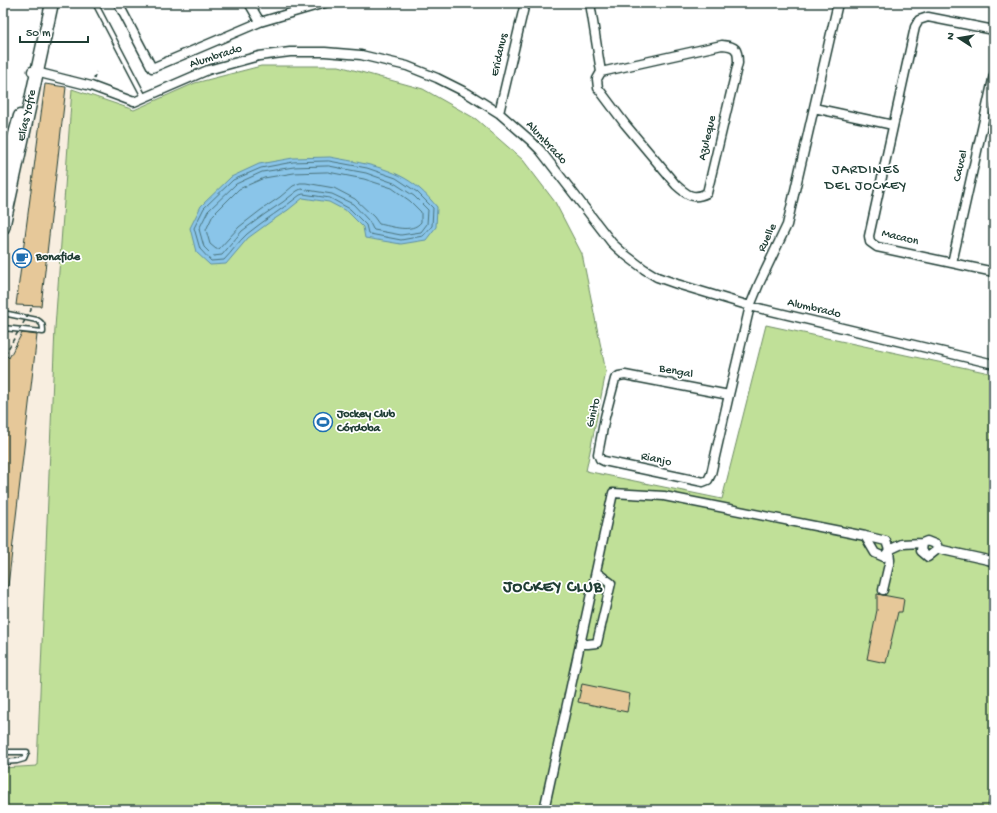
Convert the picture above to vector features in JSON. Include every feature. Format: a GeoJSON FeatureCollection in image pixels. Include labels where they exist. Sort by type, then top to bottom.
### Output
{"type":"FeatureCollection","features":[{"type":"Feature","properties":{"kind":"main road","name":"Elías Yofre"},"geometry":{"type":"LineString","coordinates":[[34,71],[46,3]]}},
{"type":"Feature","properties":{"kind":"main road","name":"Elías Yofre"},"geometry":{"type":"LineString","coordinates":[[3,228],[6,174],[52,3]]}},
{"type":"Feature","properties":{"kind":"street"},"geometry":{"type":"LineString","coordinates":[[118,3],[152,68],[260,22],[325,3]]}},
{"type":"Feature","properties":{"kind":"street"},"geometry":{"type":"LineString","coordinates":[[249,3],[260,22]]}},
{"type":"Feature","properties":{"kind":"street","name":"Eridanus"},"geometry":{"type":"LineString","coordinates":[[499,113],[525,3]]}},
{"type":"Feature","properties":{"kind":"street","name":"Azuleque"},"geometry":{"type":"LineString","coordinates":[[590,3],[601,72],[597,79],[598,88],[625,124],[676,186],[692,197],[707,193],[738,63],[738,53],[735,49],[730,46],[722,45],[601,72]]}},
{"type":"Feature","properties":{"kind":"street","name":"Ruelle"},"geometry":{"type":"LineString","coordinates":[[708,480],[711,474],[750,306],[787,225],[838,3]]}},
{"type":"Feature","properties":{"kind":"street","name":"Macaon"},"geometry":{"type":"LineString","coordinates":[[994,30],[928,17],[919,20],[915,27],[869,236],[870,242],[877,247],[994,272]]}},
{"type":"Feature","properties":{"kind":"street","name":"Alumbrado"},"geometry":{"type":"LineString","coordinates":[[34,71],[91,86],[134,102],[208,70],[259,56],[290,52],[325,52],[362,55],[407,66],[437,78],[467,93],[499,113],[540,150],[612,243],[644,269],[657,277],[750,306],[994,364]]}},
{"type":"Feature","properties":{"kind":"street","name":"Caucel"},"geometry":{"type":"LineString","coordinates":[[952,263],[994,75]]}},
{"type":"Feature","properties":{"kind":"street"},"geometry":{"type":"LineString","coordinates":[[814,108],[894,125]]}},
{"type":"Feature","properties":{"kind":"street","name":"Bengal"},"geometry":{"type":"LineString","coordinates":[[619,376],[625,375],[729,395]]}},
{"type":"Feature","properties":{"kind":"street","name":"Ginito"},"geometry":{"type":"LineString","coordinates":[[600,459],[598,454],[605,417],[615,379],[619,376]]}},
{"type":"Feature","properties":{"kind":"street","name":"Rianjo"},"geometry":{"type":"LineString","coordinates":[[600,459],[703,482],[708,480]]}},
{"type":"Feature","properties":{"kind":"street"},"geometry":{"type":"LineString","coordinates":[[544,810],[613,493],[664,496],[886,541],[890,560],[883,590]]}},
{"type":"Feature","properties":{"kind":"street"},"geometry":{"type":"LineString","coordinates":[[865,536],[875,553],[884,557],[889,550],[902,544],[922,544],[927,540],[937,545],[938,549],[994,562]]}},
{"type":"Feature","properties":{"kind":"street"},"geometry":{"type":"LineString","coordinates":[[922,544],[921,551],[928,557],[938,549]]}},
{"type":"Feature","properties":{"kind":"street"},"geometry":{"type":"LineString","coordinates":[[580,644],[597,643],[611,583],[596,572]]}},
{"type":"Feature","properties":{"kind":"street"},"geometry":{"type":"LineString","coordinates":[[992,810],[994,802]]}},
{"type":"Feature","properties":{"kind":"lane"},"geometry":{"type":"LineString","coordinates":[[95,3],[145,98]]}},
{"type":"Feature","properties":{"kind":"lane"},"geometry":{"type":"LineString","coordinates":[[3,313],[37,320],[43,325],[43,332],[3,328]]}},
{"type":"Feature","properties":{"kind":"lane"},"geometry":{"type":"LineString","coordinates":[[4,752],[27,752],[24,759],[17,761],[3,761],[4,752]]}},
{"type":"Feature","properties":{"kind":"path"},"geometry":{"type":"LineString","coordinates":[[6,354],[31,310],[31,305]]}},
{"type":"Feature","properties":{"kind":"shaded area"},"geometry":{"type":"Polygon","coordinates":[[[39,87],[72,89],[55,328],[37,766],[3,768],[3,264],[39,87]]]}},
{"type":"Feature","properties":{"kind":"green space","name":"Jockey Club Córdoba"},"geometry":{"type":"Polygon","coordinates":[[[261,66],[339,66],[423,89],[476,119],[523,160],[555,202],[582,254],[606,372],[586,471],[722,499],[766,325],[994,374],[993,810],[3,810],[3,768],[37,766],[55,328],[72,89],[134,110],[195,83],[261,66]]]}},
{"type":"Feature","properties":{"kind":"water"},"geometry":{"type":"Polygon","coordinates":[[[330,157],[377,167],[400,176],[410,182],[420,189],[437,207],[436,227],[426,240],[401,244],[365,238],[363,227],[348,212],[329,202],[303,198],[248,238],[226,264],[210,265],[196,252],[190,228],[201,206],[231,177],[259,164],[293,158],[330,157]]]}},
{"type":"Feature","properties":{"kind":"building"},"geometry":{"type":"Polygon","coordinates":[[[45,84],[66,87],[41,306],[16,305],[45,84]]]}},
{"type":"Feature","properties":{"kind":"building"},"geometry":{"type":"Polygon","coordinates":[[[22,333],[37,335],[8,586],[3,586],[3,352],[9,358],[22,333]]]}},
{"type":"Feature","properties":{"kind":"building"},"geometry":{"type":"Polygon","coordinates":[[[877,594],[904,599],[902,612],[898,612],[886,663],[867,659],[877,610],[877,594]]]}},
{"type":"Feature","properties":{"kind":"building"},"geometry":{"type":"Polygon","coordinates":[[[582,684],[630,694],[627,712],[578,702],[582,684]]]}},
{"type":"Feature","properties":{"kind":"place","name":"Bonafide"},"geometry":{"type":"Point","coordinates":[22,258]}},
{"type":"Feature","properties":{"kind":"place","name":"Jockey Club Córdoba"},"geometry":{"type":"Point","coordinates":[323,422]}},
{"type":"Feature","properties":{"kind":"district","name":"JARDINES DEL JOCKEY"},"geometry":{"type":"Point","coordinates":[866,178]}},
{"type":"Feature","properties":{"kind":"district","name":"JOCKEY CLUB"},"geometry":{"type":"Point","coordinates":[553,588]}}]}
